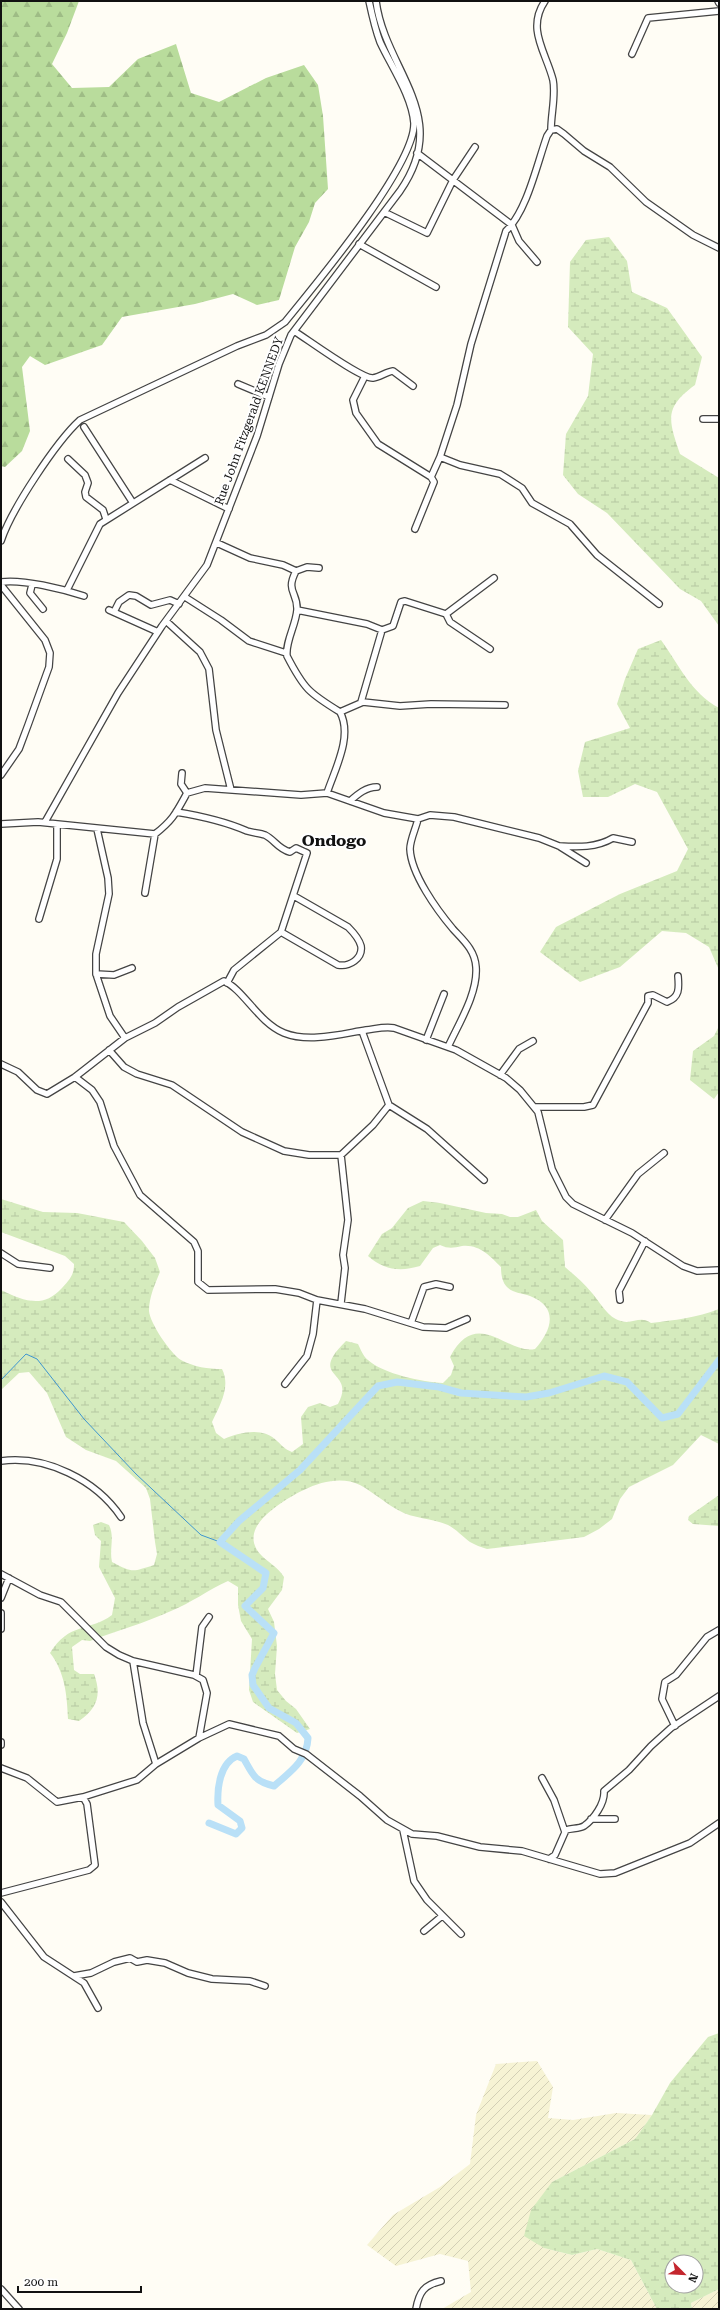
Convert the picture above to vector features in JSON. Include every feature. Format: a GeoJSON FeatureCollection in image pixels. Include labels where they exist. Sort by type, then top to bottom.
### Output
{"type":"FeatureCollection","features":[{"type":"Feature","properties":{"kind":"street"},"geometry":{"type":"LineString","coordinates":[[1,541],[22,501],[71,428],[80,420],[237,346],[266,335],[285,322],[388,187],[407,151],[412,136],[414,122],[410,106],[393,65],[380,42],[369,1]]}},
{"type":"Feature","properties":{"kind":"street","name":"Rue John Fitzgerald KENNEDY"},"geometry":{"type":"LineString","coordinates":[[45,822],[109,708],[158,632],[201,576],[217,543],[270,397],[279,364],[294,331],[406,183],[417,153],[420,122],[417,106],[382,29],[376,1]]}},
{"type":"Feature","properties":{"kind":"street"},"geometry":{"type":"LineString","coordinates":[[431,477],[454,415],[471,344],[501,245],[506,231],[512,225],[523,203],[547,136],[551,130],[551,110],[554,92],[553,80],[540,45],[536,26],[537,15],[545,1]]}},
{"type":"Feature","properties":{"kind":"street"},"geometry":{"type":"LineString","coordinates":[[632,54],[648,18],[719,11]]}},
{"type":"Feature","properties":{"kind":"street"},"geometry":{"type":"LineString","coordinates":[[551,130],[557,130],[564,134],[584,151],[610,167],[646,202],[693,235],[719,248]]}},
{"type":"Feature","properties":{"kind":"street"},"geometry":{"type":"LineString","coordinates":[[384,212],[426,233],[453,180],[474,147]]}},
{"type":"Feature","properties":{"kind":"street"},"geometry":{"type":"LineString","coordinates":[[417,153],[512,225],[518,241],[537,262]]}},
{"type":"Feature","properties":{"kind":"street"},"geometry":{"type":"LineString","coordinates":[[359,244],[436,287]]}},
{"type":"Feature","properties":{"kind":"street"},"geometry":{"type":"LineString","coordinates":[[294,331],[327,354],[365,376],[374,378],[394,371],[413,386]]}},
{"type":"Feature","properties":{"kind":"street"},"geometry":{"type":"LineString","coordinates":[[365,376],[353,405],[358,417],[378,444],[431,477],[434,482],[415,529]]}},
{"type":"Feature","properties":{"kind":"street"},"geometry":{"type":"LineString","coordinates":[[238,384],[270,397]]}},
{"type":"Feature","properties":{"kind":"street"},"geometry":{"type":"LineString","coordinates":[[703,419],[719,419]]}},
{"type":"Feature","properties":{"kind":"street"},"geometry":{"type":"LineString","coordinates":[[84,427],[132,503]]}},
{"type":"Feature","properties":{"kind":"street"},"geometry":{"type":"LineString","coordinates":[[440,456],[460,465],[500,474],[522,488],[532,503],[570,524],[597,555],[658,604]]}},
{"type":"Feature","properties":{"kind":"street"},"geometry":{"type":"LineString","coordinates":[[67,590],[100,524],[205,458]]}},
{"type":"Feature","properties":{"kind":"street"},"geometry":{"type":"LineString","coordinates":[[68,459],[85,475],[88,483],[85,492],[86,497],[103,510],[106,519]]}},
{"type":"Feature","properties":{"kind":"street"},"geometry":{"type":"LineString","coordinates":[[170,480],[229,509]]}},
{"type":"Feature","properties":{"kind":"street"},"geometry":{"type":"LineString","coordinates":[[217,543],[250,558],[283,565],[296,571]]}},
{"type":"Feature","properties":{"kind":"street"},"geometry":{"type":"LineString","coordinates":[[319,568],[307,567],[296,571],[291,580],[290,589],[297,610],[286,653],[305,688],[340,712],[346,722],[345,735],[327,793]]}},
{"type":"Feature","properties":{"kind":"street"},"geometry":{"type":"LineString","coordinates":[[446,614],[494,578]]}},
{"type":"Feature","properties":{"kind":"street"},"geometry":{"type":"LineString","coordinates":[[1,775],[18,749],[28,725],[49,667],[50,653],[45,640],[1,584],[13,581],[67,590],[84,596]]}},
{"type":"Feature","properties":{"kind":"street"},"geometry":{"type":"LineString","coordinates":[[32,585],[30,593],[43,609]]}},
{"type":"Feature","properties":{"kind":"street"},"geometry":{"type":"LineString","coordinates":[[158,632],[111,611],[119,602],[129,595],[136,596],[151,606],[162,601],[170,600],[179,604]]}},
{"type":"Feature","properties":{"kind":"street"},"geometry":{"type":"LineString","coordinates":[[185,597],[221,620],[249,641],[286,653]]}},
{"type":"Feature","properties":{"kind":"street"},"geometry":{"type":"LineString","coordinates":[[297,610],[367,624],[382,630],[393,626],[401,602],[403,601],[432,608],[446,614],[450,622],[490,649]]}},
{"type":"Feature","properties":{"kind":"street"},"geometry":{"type":"LineString","coordinates":[[166,621],[200,652],[209,669],[216,730],[231,790]]}},
{"type":"Feature","properties":{"kind":"street"},"geometry":{"type":"LineString","coordinates":[[361,702],[382,630]]}},
{"type":"Feature","properties":{"kind":"street"},"geometry":{"type":"LineString","coordinates":[[340,712],[361,702],[374,701],[400,706],[431,704],[506,705]]}},
{"type":"Feature","properties":{"kind":"street"},"geometry":{"type":"LineString","coordinates":[[182,773],[182,784],[187,793]]}},
{"type":"Feature","properties":{"kind":"street"},"geometry":{"type":"LineString","coordinates":[[350,801],[364,789],[376,787]]}},
{"type":"Feature","properties":{"kind":"street"},"geometry":{"type":"LineString","coordinates":[[1,824],[15,821],[45,822],[97,829],[155,834],[166,826],[187,793],[205,788],[301,795],[327,793],[384,813],[418,819],[430,815],[454,817],[539,838],[559,846],[586,863]]}},
{"type":"Feature","properties":{"kind":"street"},"geometry":{"type":"LineString","coordinates":[[176,812],[210,818],[264,835],[284,850],[290,852],[296,848],[302,849],[307,853],[281,932],[234,970],[227,982]]}},
{"type":"Feature","properties":{"kind":"street"},"geometry":{"type":"LineString","coordinates":[[418,819],[410,847],[411,858],[419,878],[440,913],[469,945],[476,965],[476,980],[448,1047]]}},
{"type":"Feature","properties":{"kind":"street"},"geometry":{"type":"LineString","coordinates":[[39,919],[57,859],[57,824]]}},
{"type":"Feature","properties":{"kind":"street"},"geometry":{"type":"LineString","coordinates":[[97,829],[107,873],[109,894],[96,954],[96,974],[110,1016],[124,1038]]}},
{"type":"Feature","properties":{"kind":"street"},"geometry":{"type":"LineString","coordinates":[[145,893],[155,834]]}},
{"type":"Feature","properties":{"kind":"street"},"geometry":{"type":"LineString","coordinates":[[559,846],[582,847],[603,844],[613,838],[632,842]]}},
{"type":"Feature","properties":{"kind":"street"},"geometry":{"type":"LineString","coordinates":[[281,932],[338,965],[342,966],[355,961],[360,952],[360,946],[355,934],[348,927],[294,896]]}},
{"type":"Feature","properties":{"kind":"street"},"geometry":{"type":"LineString","coordinates":[[96,974],[114,976],[132,968]]}},
{"type":"Feature","properties":{"kind":"street"},"geometry":{"type":"LineString","coordinates":[[535,1107],[584,1107],[593,1105],[648,1002],[648,996],[653,995],[667,1002],[674,999],[679,991],[678,976]]}},
{"type":"Feature","properties":{"kind":"street"},"geometry":{"type":"LineString","coordinates":[[1,1064],[18,1072],[31,1086],[45,1094],[76,1077],[124,1038],[155,1023],[221,982],[227,982],[262,1018],[285,1033],[325,1036],[390,1028],[448,1047],[500,1075],[515,1085],[535,1107],[540,1118],[550,1162],[566,1197],[579,1208],[645,1241],[683,1266],[697,1271],[719,1270]]}},
{"type":"Feature","properties":{"kind":"street"},"geometry":{"type":"LineString","coordinates":[[426,1040],[444,994]]}},
{"type":"Feature","properties":{"kind":"street"},"geometry":{"type":"LineString","coordinates":[[362,1031],[389,1106],[427,1130],[484,1180]]}},
{"type":"Feature","properties":{"kind":"street"},"geometry":{"type":"LineString","coordinates":[[500,1075],[519,1049],[534,1041]]}},
{"type":"Feature","properties":{"kind":"street"},"geometry":{"type":"LineString","coordinates":[[109,1050],[130,1070],[172,1085],[226,1122],[284,1151],[309,1155],[341,1155],[373,1125],[389,1106]]}},
{"type":"Feature","properties":{"kind":"street"},"geometry":{"type":"LineString","coordinates":[[76,1077],[92,1090],[100,1102],[114,1146],[140,1195],[194,1242],[198,1251],[198,1282],[201,1286],[208,1290],[274,1289],[299,1293],[317,1300],[341,1303],[423,1327],[446,1328],[467,1319]]}},
{"type":"Feature","properties":{"kind":"street"},"geometry":{"type":"LineString","coordinates":[[605,1220],[638,1174],[664,1153]]}},
{"type":"Feature","properties":{"kind":"street"},"geometry":{"type":"LineString","coordinates":[[331,1154],[339,1160],[342,1169]]}},
{"type":"Feature","properties":{"kind":"street"},"geometry":{"type":"LineString","coordinates":[[341,1155],[348,1220],[343,1254],[346,1268],[341,1303]]}},
{"type":"Feature","properties":{"kind":"street"},"geometry":{"type":"LineString","coordinates":[[620,1300],[619,1291],[645,1241]]}},
{"type":"Feature","properties":{"kind":"street"},"geometry":{"type":"LineString","coordinates":[[1,1253],[18,1264],[50,1268]]}},
{"type":"Feature","properties":{"kind":"street"},"geometry":{"type":"LineString","coordinates":[[411,1323],[424,1287],[436,1284],[450,1287]]}},
{"type":"Feature","properties":{"kind":"street"},"geometry":{"type":"LineString","coordinates":[[285,1384],[307,1356],[313,1334],[317,1300]]}},
{"type":"Feature","properties":{"kind":"street"},"geometry":{"type":"LineString","coordinates":[[1,1461],[28,1459],[69,1473],[102,1494],[121,1517]]}},
{"type":"Feature","properties":{"kind":"street"},"geometry":{"type":"LineString","coordinates":[[1,1574],[40,1595],[61,1602],[106,1647],[119,1655],[133,1661],[196,1676],[203,1680],[207,1694],[199,1738]]}},
{"type":"Feature","properties":{"kind":"street"},"geometry":{"type":"LineString","coordinates":[[1,1598],[9,1578]]}},
{"type":"Feature","properties":{"kind":"street"},"geometry":{"type":"LineString","coordinates":[[1,1613],[1,1629]]}},
{"type":"Feature","properties":{"kind":"street"},"geometry":{"type":"LineString","coordinates":[[196,1676],[202,1627],[209,1617]]}},
{"type":"Feature","properties":{"kind":"street"},"geometry":{"type":"LineString","coordinates":[[675,1726],[662,1699],[665,1682],[676,1675],[707,1637],[719,1630]]}},
{"type":"Feature","properties":{"kind":"street"},"geometry":{"type":"LineString","coordinates":[[133,1661],[142,1723],[156,1764]]}},
{"type":"Feature","properties":{"kind":"street"},"geometry":{"type":"LineString","coordinates":[[565,1832],[584,1826],[591,1819],[605,1798],[604,1791],[629,1770],[651,1746],[675,1726],[719,1696]]}},
{"type":"Feature","properties":{"kind":"street"},"geometry":{"type":"LineString","coordinates":[[1,1768],[28,1778],[57,1802],[83,1797],[136,1780],[156,1764],[199,1738],[229,1724],[278,1736],[294,1749],[306,1754],[388,1820],[403,1830],[415,1835],[438,1836],[480,1847],[517,1850],[549,1858],[600,1874],[615,1873],[690,1843],[719,1823]]}},
{"type":"Feature","properties":{"kind":"street"},"geometry":{"type":"LineString","coordinates":[[542,1778],[554,1800],[565,1832],[555,1855],[549,1858]]}},
{"type":"Feature","properties":{"kind":"street"},"geometry":{"type":"LineString","coordinates":[[1,1893],[89,1870],[95,1865],[87,1804],[83,1797]]}},
{"type":"Feature","properties":{"kind":"street"},"geometry":{"type":"LineString","coordinates":[[591,1819],[615,1819]]}},
{"type":"Feature","properties":{"kind":"street"},"geometry":{"type":"LineString","coordinates":[[403,1830],[414,1881],[427,1900],[461,1934]]}},
{"type":"Feature","properties":{"kind":"street"},"geometry":{"type":"LineString","coordinates":[[1,1902],[44,1958],[74,1976],[88,1988],[98,2008]]}},
{"type":"Feature","properties":{"kind":"street"},"geometry":{"type":"LineString","coordinates":[[424,1931],[442,1916]]}},
{"type":"Feature","properties":{"kind":"street"},"geometry":{"type":"LineString","coordinates":[[74,1976],[91,1973],[114,1962],[130,1958],[138,1962],[147,1960],[165,1963],[188,1973],[212,1979],[250,1981],[265,1986]]}},
{"type":"Feature","properties":{"kind":"street"},"geometry":{"type":"LineString","coordinates":[[416,2309],[422,2289],[429,2284],[441,2281]]}},
{"type":"Feature","properties":{"kind":"street"},"geometry":{"type":"LineString","coordinates":[[1,2289],[19,2309]]}},
{"type":"Feature","properties":{"kind":"shaded area"},"geometry":{"type":"Polygon","coordinates":[[[537,2061],[553,2087],[548,2118],[573,2120],[616,2113],[652,2115],[635,2139],[552,2182],[544,2248],[572,2255],[597,2249],[631,2260],[657,2309],[442,2309],[471,2292],[468,2261],[440,2254],[396,2266],[367,2245],[393,2215],[440,2187],[470,2164],[476,2115],[496,2064],[537,2061]]]}},
{"type":"Feature","properties":{"kind":"shaded area"},"geometry":{"type":"Polygon","coordinates":[[[719,2289],[719,2309],[692,2309],[691,2303],[719,2289]]]}},
{"type":"Feature","properties":{"kind":"green space"},"geometry":{"type":"Polygon","coordinates":[[[1,1],[79,1],[67,33],[52,64],[72,88],[109,87],[138,59],[176,44],[191,93],[219,102],[266,78],[304,65],[318,85],[323,116],[328,189],[315,203],[309,222],[295,247],[279,300],[257,305],[233,294],[195,304],[122,317],[102,345],[45,365],[30,356],[22,367],[30,431],[22,451],[5,467],[1,466],[1,1]]]}},
{"type":"Feature","properties":{"kind":"green space"},"geometry":{"type":"Polygon","coordinates":[[[609,237],[627,261],[632,292],[667,308],[702,357],[695,385],[685,393],[673,408],[671,424],[680,454],[719,478],[719,626],[701,601],[680,589],[607,513],[578,494],[563,475],[566,434],[588,396],[593,354],[568,327],[570,262],[586,240],[609,237]]]}},
{"type":"Feature","properties":{"kind":"green space"},"geometry":{"type":"Polygon","coordinates":[[[661,640],[686,678],[701,695],[719,708],[719,970],[709,947],[686,933],[662,931],[620,967],[580,982],[540,952],[556,927],[620,894],[677,871],[688,849],[657,792],[635,784],[608,797],[583,797],[578,771],[585,742],[630,728],[617,704],[625,679],[638,649],[661,640]]]}},
{"type":"Feature","properties":{"kind":"green space"},"geometry":{"type":"Polygon","coordinates":[[[719,1026],[719,1092],[714,1099],[690,1080],[693,1051],[714,1036],[719,1026]]]}},
{"type":"Feature","properties":{"kind":"green space"},"geometry":{"type":"Polygon","coordinates":[[[1,1199],[43,1212],[77,1213],[124,1222],[142,1241],[155,1258],[160,1272],[151,1296],[149,1311],[153,1323],[161,1337],[181,1360],[201,1367],[222,1369],[225,1389],[221,1403],[212,1422],[216,1433],[224,1439],[237,1434],[259,1432],[271,1437],[285,1449],[292,1452],[303,1444],[301,1417],[308,1407],[320,1403],[330,1407],[338,1404],[342,1393],[342,1385],[331,1369],[331,1362],[335,1353],[346,1341],[358,1344],[366,1358],[383,1369],[414,1379],[443,1383],[451,1375],[454,1366],[450,1357],[460,1342],[471,1335],[481,1334],[492,1336],[514,1346],[524,1349],[535,1349],[541,1342],[549,1327],[549,1313],[545,1306],[539,1301],[530,1296],[509,1289],[502,1278],[501,1267],[479,1249],[468,1246],[451,1248],[440,1245],[433,1248],[420,1266],[406,1269],[386,1267],[368,1256],[382,1234],[392,1228],[408,1208],[423,1201],[440,1203],[486,1213],[502,1214],[510,1217],[518,1217],[536,1210],[542,1221],[563,1240],[565,1267],[586,1286],[612,1317],[625,1322],[643,1320],[651,1323],[694,1317],[719,1309],[719,1444],[701,1435],[673,1465],[629,1487],[620,1499],[612,1519],[599,1529],[584,1537],[487,1549],[470,1542],[448,1525],[404,1513],[360,1485],[349,1481],[338,1480],[314,1485],[292,1496],[267,1514],[258,1525],[254,1537],[254,1543],[257,1550],[279,1570],[284,1577],[282,1590],[268,1609],[274,1622],[277,1646],[275,1674],[277,1690],[286,1701],[296,1709],[310,1729],[297,1733],[253,1702],[249,1690],[252,1639],[241,1621],[238,1605],[238,1587],[228,1581],[186,1604],[161,1615],[90,1641],[82,1640],[72,1647],[74,1670],[80,1674],[94,1674],[98,1695],[90,1712],[79,1721],[68,1719],[66,1693],[62,1676],[50,1653],[64,1636],[95,1624],[112,1615],[115,1598],[99,1567],[101,1541],[95,1535],[93,1525],[101,1522],[109,1525],[112,1534],[112,1562],[129,1570],[137,1570],[154,1565],[157,1554],[150,1499],[146,1488],[116,1461],[86,1450],[66,1437],[47,1393],[29,1372],[19,1373],[1,1390],[1,1290],[25,1300],[40,1301],[48,1299],[55,1295],[69,1279],[73,1271],[74,1264],[65,1256],[1,1232],[1,1199]]]}},
{"type":"Feature","properties":{"kind":"green space"},"geometry":{"type":"Polygon","coordinates":[[[719,1495],[719,1526],[693,1524],[688,1520],[689,1516],[719,1495]]]}},
{"type":"Feature","properties":{"kind":"green space"},"geometry":{"type":"Polygon","coordinates":[[[719,2033],[719,2289],[691,2303],[692,2309],[657,2309],[631,2260],[597,2249],[572,2255],[544,2248],[524,2236],[531,2210],[552,2182],[635,2139],[652,2115],[670,2083],[708,2037],[719,2033]]]}},
{"type":"Feature","properties":{"kind":"waterway"},"geometry":{"type":"LineString","coordinates":[[1,1380],[26,1354],[37,1359],[84,1419],[136,1474],[201,1535],[220,1542]]}},
{"type":"Feature","properties":{"kind":"waterway"},"geometry":{"type":"LineString","coordinates":[[209,1823],[236,1834],[242,1828],[240,1821],[218,1805],[219,1784],[223,1770],[231,1759],[237,1756],[244,1759],[255,1777],[262,1782],[274,1786],[292,1771],[301,1760],[305,1753],[308,1738],[296,1723],[269,1708],[253,1685],[252,1675],[274,1633],[245,1606],[263,1588],[266,1573],[220,1542],[239,1521],[300,1470],[378,1386],[397,1382],[439,1387],[461,1393],[526,1397],[549,1393],[604,1376],[627,1382],[662,1418],[678,1414],[719,1360]]}},
{"type":"Feature","properties":{"kind":"district","name":"Ondogo"},"geometry":{"type":"Point","coordinates":[334,840]}}]}
